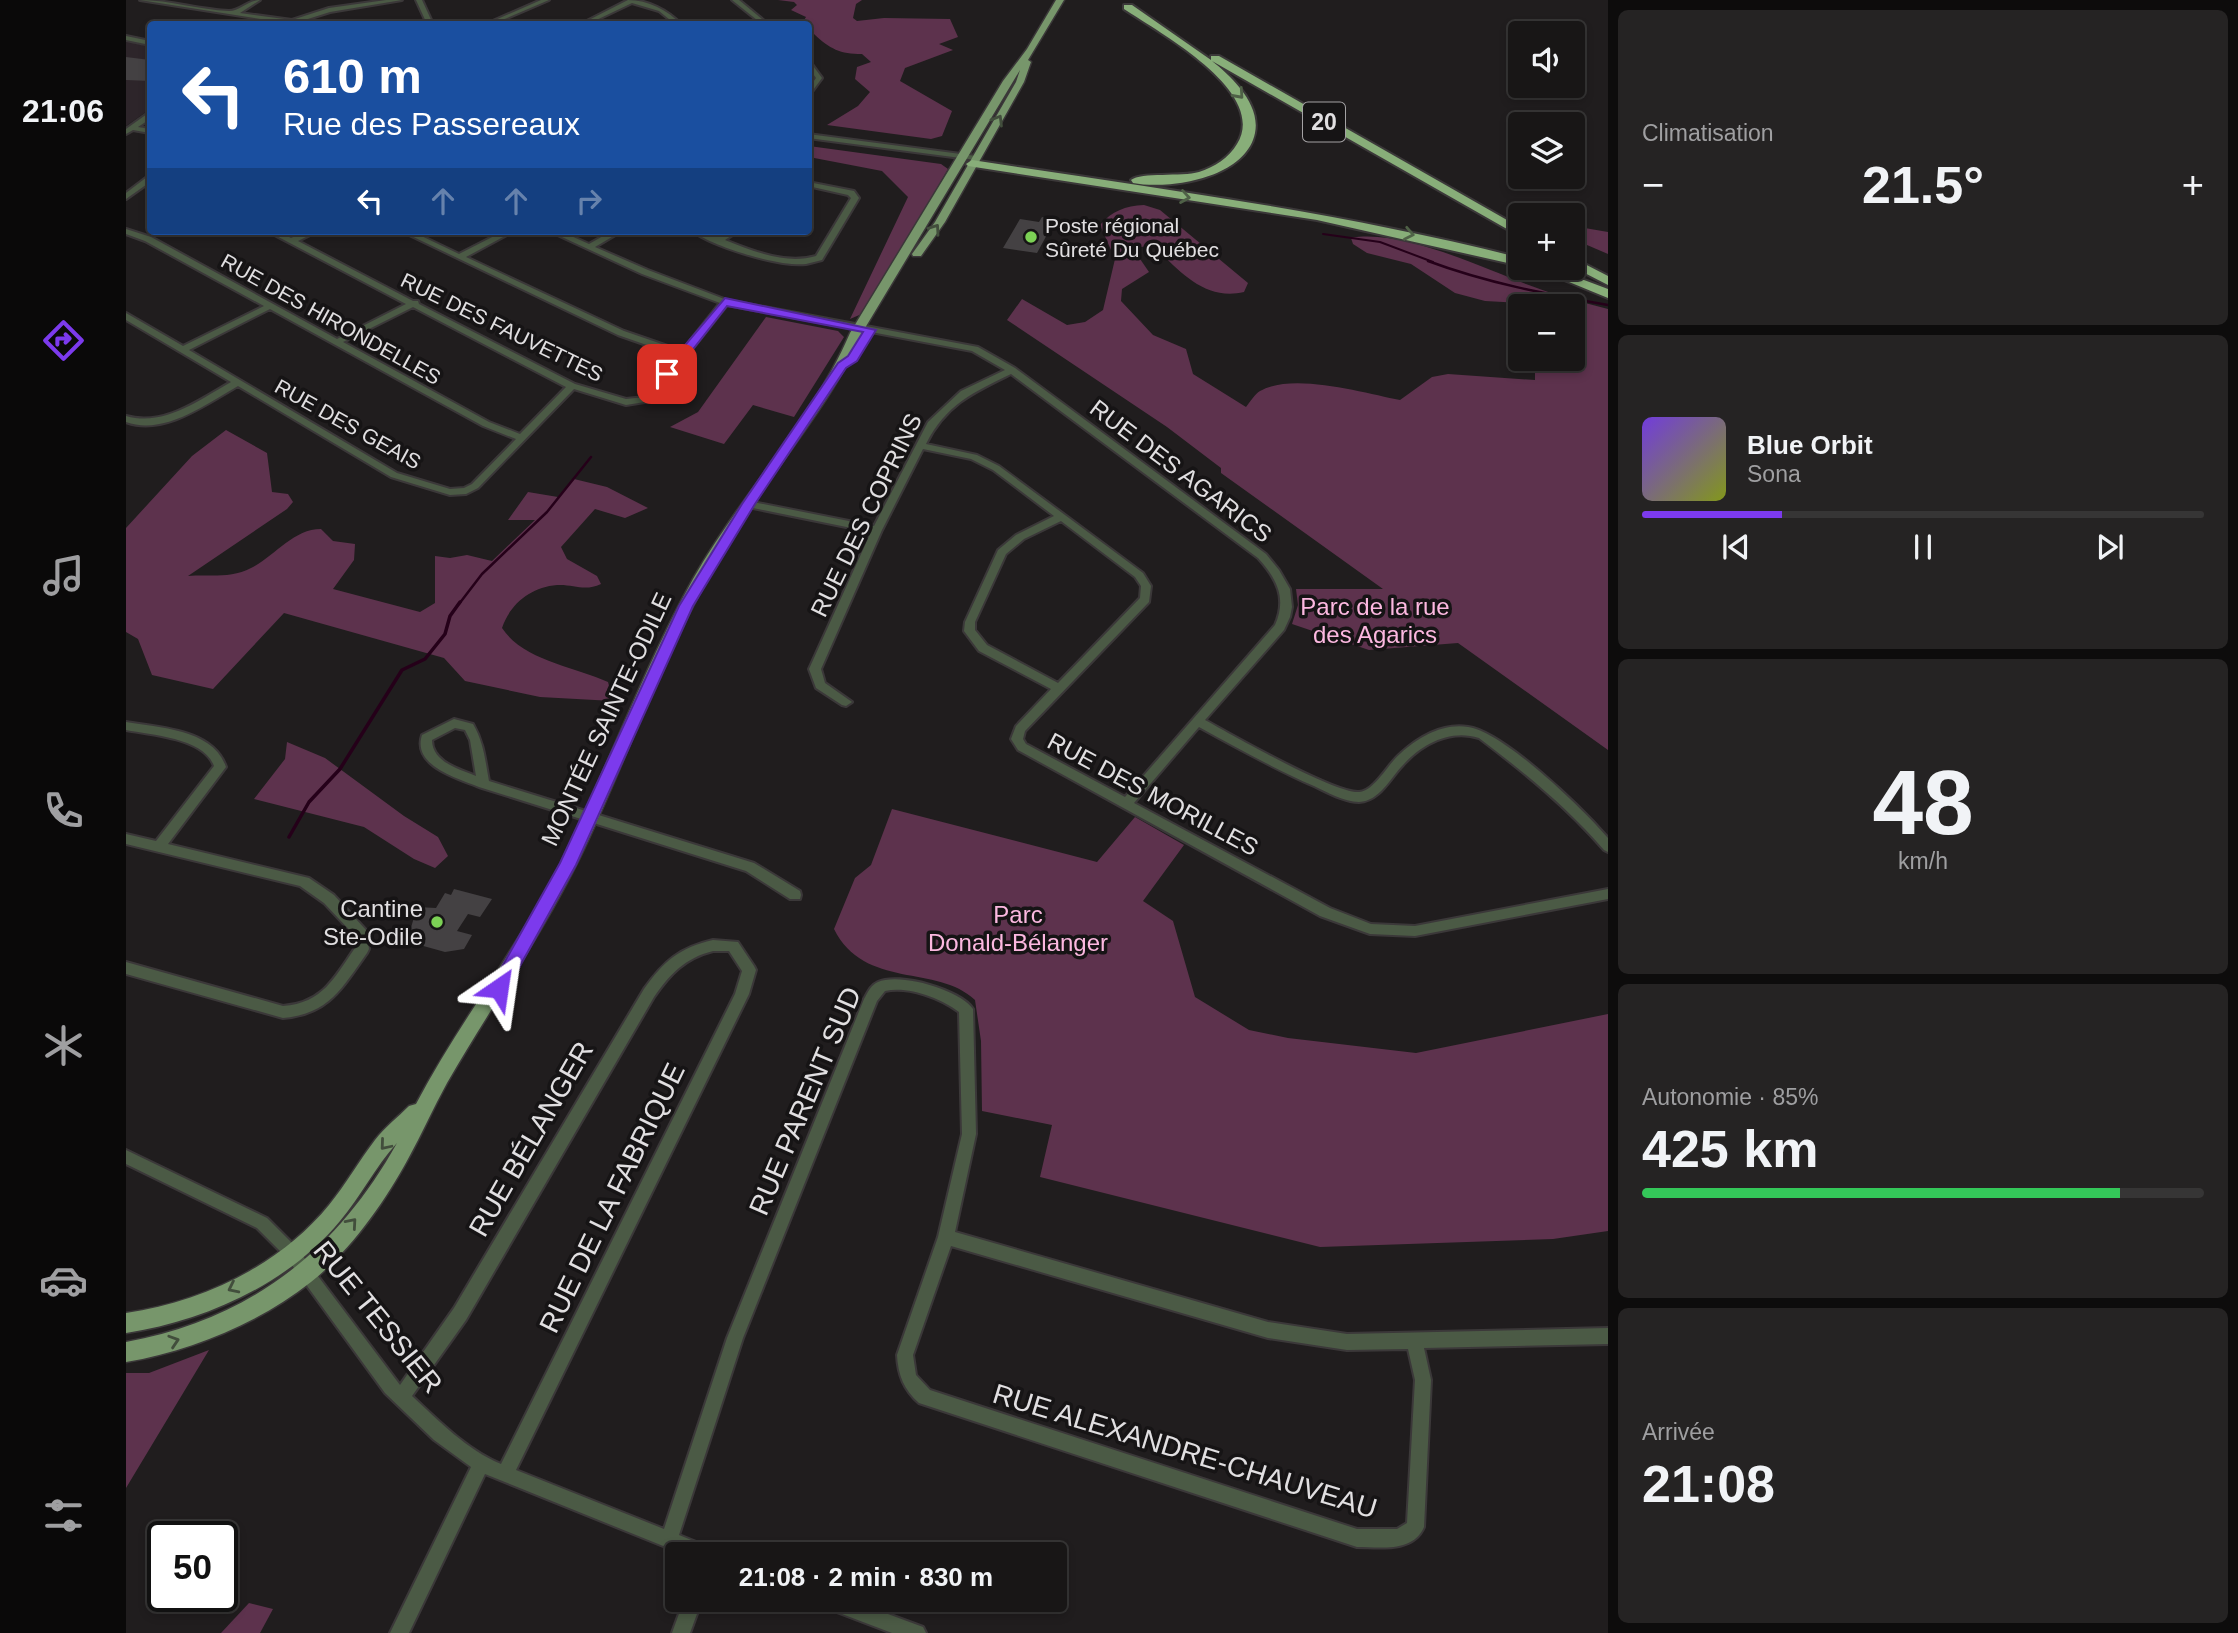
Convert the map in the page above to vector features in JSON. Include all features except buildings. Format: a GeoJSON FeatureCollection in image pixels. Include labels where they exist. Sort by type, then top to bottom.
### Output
{"type":"FeatureCollection","features":[{"type":"Feature","properties":{"kind":"highway"},"geometry":{"type":"LineString","coordinates":[[968,160],[1123,180],[1154,181],[1201,175],[1232,159],[1244,148],[1251,132],[1252,117],[1247,102],[1215,68],[1123,3]]}},
{"type":"Feature","properties":{"kind":"highway","name":"20"},"geometry":{"type":"LineString","coordinates":[[1123,3],[1508,225]]}},
{"type":"Feature","properties":{"kind":"highway"},"geometry":{"type":"LineString","coordinates":[[968,160],[1363,225],[1444,240],[1508,258]]}},
{"type":"Feature","properties":{"kind":"highway"},"geometry":{"type":"LineString","coordinates":[[1585,269],[1608,281]]}},
{"type":"Feature","properties":{"kind":"highway"},"geometry":{"type":"LineString","coordinates":[[1572,280],[1608,294]]}},
{"type":"Feature","properties":{"kind":"main road","name":"MONTÉE SAINTE-ODILE"},"geometry":{"type":"LineString","coordinates":[[126,1352],[149,1349],[188,1337],[276,1293],[306,1273],[363,1209],[402,1152],[427,1100],[517,960],[590,818],[686,606],[748,504],[842,366],[968,160],[1020,82],[1031,50],[1060,0]]}},
{"type":"Feature","properties":{"kind":"main road","name":"MONTÉE SAINTE-ODILE"},"geometry":{"type":"LineString","coordinates":[[126,1323],[166,1316],[208,1301],[248,1281],[291,1252],[317,1232],[385,1143],[427,1100]]}},
{"type":"Feature","properties":{"kind":"street"},"geometry":{"type":"LineString","coordinates":[[142,0],[278,21]]}},
{"type":"Feature","properties":{"kind":"street"},"geometry":{"type":"LineString","coordinates":[[235,13],[257,0]]}},
{"type":"Feature","properties":{"kind":"street"},"geometry":{"type":"LineString","coordinates":[[295,21],[343,4],[399,0]]}},
{"type":"Feature","properties":{"kind":"street"},"geometry":{"type":"LineString","coordinates":[[419,0],[429,21]]}},
{"type":"Feature","properties":{"kind":"street"},"geometry":{"type":"LineString","coordinates":[[496,21],[546,0]]}},
{"type":"Feature","properties":{"kind":"street"},"geometry":{"type":"LineString","coordinates":[[735,0],[761,21]]}},
{"type":"Feature","properties":{"kind":"street"},"geometry":{"type":"LineString","coordinates":[[590,21],[633,1],[661,10],[674,21]]}},
{"type":"Feature","properties":{"kind":"street"},"geometry":{"type":"LineString","coordinates":[[126,32],[147,36]]}},
{"type":"Feature","properties":{"kind":"street"},"geometry":{"type":"LineString","coordinates":[[126,38],[147,42]]}},
{"type":"Feature","properties":{"kind":"street"},"geometry":{"type":"LineString","coordinates":[[812,67],[819,78],[812,89]]}},
{"type":"Feature","properties":{"kind":"street"},"geometry":{"type":"LineString","coordinates":[[129,130],[147,118]]}},
{"type":"Feature","properties":{"kind":"street"},"geometry":{"type":"LineString","coordinates":[[129,130],[147,131]]}},
{"type":"Feature","properties":{"kind":"street"},"geometry":{"type":"LineString","coordinates":[[812,137],[968,160]]}},
{"type":"Feature","properties":{"kind":"street"},"geometry":{"type":"LineString","coordinates":[[812,142],[968,160]]}},
{"type":"Feature","properties":{"kind":"street"},"geometry":{"type":"LineString","coordinates":[[706,235],[793,262],[813,262],[820,258],[855,198],[851,192],[812,185]]}},
{"type":"Feature","properties":{"kind":"street"},"geometry":{"type":"LineString","coordinates":[[126,197],[146,186]]}},
{"type":"Feature","properties":{"kind":"street","name":"RUE DES HIRONDELLES"},"geometry":{"type":"LineString","coordinates":[[126,231],[148,239],[486,424],[520,437]]}},
{"type":"Feature","properties":{"kind":"street","name":"RUE DES FAUVETTES"},"geometry":{"type":"LineString","coordinates":[[279,235],[572,386],[626,402],[648,399],[725,302]]}},
{"type":"Feature","properties":{"kind":"street"},"geometry":{"type":"LineString","coordinates":[[292,241],[305,235]]}},
{"type":"Feature","properties":{"kind":"street"},"geometry":{"type":"LineString","coordinates":[[414,235],[621,333],[682,354]]}},
{"type":"Feature","properties":{"kind":"street"},"geometry":{"type":"LineString","coordinates":[[461,256],[502,235]]}},
{"type":"Feature","properties":{"kind":"street"},"geometry":{"type":"LineString","coordinates":[[562,235],[645,272],[725,302],[865,328]]}},
{"type":"Feature","properties":{"kind":"street"},"geometry":{"type":"LineString","coordinates":[[589,247],[611,235]]}},
{"type":"Feature","properties":{"kind":"street"},"geometry":{"type":"LineString","coordinates":[[718,240],[727,235]]}},
{"type":"Feature","properties":{"kind":"street"},"geometry":{"type":"LineString","coordinates":[[337,342],[415,303]]}},
{"type":"Feature","properties":{"kind":"street"},"geometry":{"type":"LineString","coordinates":[[183,349],[270,306]]}},
{"type":"Feature","properties":{"kind":"street","name":"RUE DES GEAIS"},"geometry":{"type":"LineString","coordinates":[[126,316],[394,475],[450,492],[466,491],[475,486],[572,386]]}},
{"type":"Feature","properties":{"kind":"street","name":"RUE DES AGARICS"},"geometry":{"type":"LineString","coordinates":[[865,328],[975,349],[1012,370],[1262,556],[1281,579],[1288,601],[1287,613],[1280,627],[1127,803]]}},
{"type":"Feature","properties":{"kind":"street","name":"RUE DES COPRINS"},"geometry":{"type":"LineString","coordinates":[[846,702],[820,685],[815,669],[877,530],[919,445],[931,425],[950,404],[982,383],[1012,370]]}},
{"type":"Feature","properties":{"kind":"street"},"geometry":{"type":"LineString","coordinates":[[126,419],[135,425],[152,425],[239,382]]}},
{"type":"Feature","properties":{"kind":"street","name":"RUE DES MORILLES"},"geometry":{"type":"LineString","coordinates":[[919,445],[985,462],[1139,575],[1147,593],[1020,729],[1019,743],[1325,912],[1370,929],[1390,932],[1442,927],[1608,894]]}},
{"type":"Feature","properties":{"kind":"street"},"geometry":{"type":"LineString","coordinates":[[748,504],[877,530]]}},
{"type":"Feature","properties":{"kind":"street"},"geometry":{"type":"LineString","coordinates":[[1058,688],[983,648],[969,631],[970,622],[1003,552],[1020,537],[1061,517]]}},
{"type":"Feature","properties":{"kind":"street"},"geometry":{"type":"LineString","coordinates":[[1199,722],[1330,789],[1357,798],[1374,792],[1401,759],[1430,739],[1457,728],[1470,729],[1483,735],[1551,786],[1574,807],[1608,847]]}},
{"type":"Feature","properties":{"kind":"street"},"geometry":{"type":"LineString","coordinates":[[483,784],[476,740],[469,727],[454,723],[426,738],[425,746],[430,757],[483,784],[750,867],[795,895]]}},
{"type":"Feature","properties":{"kind":"street"},"geometry":{"type":"LineString","coordinates":[[126,726],[191,740],[213,750],[219,757],[219,767],[159,847]]}},
{"type":"Feature","properties":{"kind":"street"},"geometry":{"type":"LineString","coordinates":[[126,839],[304,882],[329,899],[361,933],[362,949],[319,1005],[300,1012],[283,1012],[126,968]]}},
{"type":"Feature","properties":{"kind":"street","name":"RUE BÉLANGER"},"geometry":{"type":"LineString","coordinates":[[401,1398],[460,1314],[629,1024],[659,979],[684,953],[698,946],[733,946]]}},
{"type":"Feature","properties":{"kind":"street","name":"RUE DE LA FABRIQUE"},"geometry":{"type":"LineString","coordinates":[[505,1474],[742,993],[749,970],[733,946]]}},
{"type":"Feature","properties":{"kind":"street","name":"RUE PARENT SUD"},"geometry":{"type":"LineString","coordinates":[[669,1540],[735,1338],[871,999],[879,987],[896,983],[958,1001],[966,1009],[969,1134],[946,1237]]}},
{"type":"Feature","properties":{"kind":"street","name":"RUE TESSIER"},"geometry":{"type":"LineString","coordinates":[[126,1157],[262,1223],[291,1252],[401,1398],[440,1434],[481,1464],[674,1542]]}},
{"type":"Feature","properties":{"kind":"street"},"geometry":{"type":"LineString","coordinates":[[946,1237],[1268,1330],[1347,1342],[1608,1336]]}},
{"type":"Feature","properties":{"kind":"street","name":"RUE ALEXANDRE-CHAUVEAU"},"geometry":{"type":"LineString","coordinates":[[946,1237],[905,1355],[906,1376],[913,1388],[925,1397],[1357,1538],[1380,1541],[1400,1538],[1415,1527],[1423,1380],[1415,1340]]}},
{"type":"Feature","properties":{"kind":"street"},"geometry":{"type":"LineString","coordinates":[[399,1633],[481,1464]]}},
{"type":"Feature","properties":{"kind":"street"},"geometry":{"type":"LineString","coordinates":[[681,1633],[689,1612]]}},
{"type":"Feature","properties":{"kind":"street"},"geometry":{"type":"LineString","coordinates":[[860,1612],[917,1633]]}},
{"type":"Feature","properties":{"kind":"shaded area"},"geometry":{"type":"Polygon","coordinates":[[[126,41],[147,46],[147,111],[126,126],[126,41]]]}},
{"type":"Feature","properties":{"kind":"green space"},"geometry":{"type":"Polygon","coordinates":[[[778,0],[862,0],[856,4],[853,18],[857,21],[884,18],[950,19],[958,37],[939,44],[953,50],[905,68],[900,81],[952,111],[942,136],[931,139],[827,125],[858,106],[870,92],[855,79],[857,67],[871,62],[862,54],[841,52],[825,43],[812,31],[812,21],[804,21],[806,17],[791,10],[797,5],[794,2],[778,0]]]}},
{"type":"Feature","properties":{"kind":"green space"},"geometry":{"type":"Polygon","coordinates":[[[812,146],[941,164],[948,169],[864,313],[850,319],[908,197],[882,171],[812,158],[812,146]]]}},
{"type":"Feature","properties":{"kind":"green space","name":"Parc de la rue des Agarics"},"geometry":{"type":"Polygon","coordinates":[[[1144,205],[1160,210],[1248,283],[1244,292],[1230,294],[1205,288],[1183,274],[1153,246],[1140,247],[1138,256],[1149,272],[1122,289],[1121,301],[1153,335],[1186,349],[1193,374],[1246,407],[1258,392],[1291,383],[1349,389],[1400,400],[1432,377],[1448,374],[1535,380],[1535,371],[1585,371],[1585,303],[1608,309],[1608,750],[1458,643],[1369,650],[1292,624],[1298,605],[1296,589],[1383,589],[1221,473],[1221,468],[1167,427],[1007,320],[1022,299],[1067,325],[1085,322],[1103,310],[1115,259],[1100,225],[1119,210],[1144,205]]]}},
{"type":"Feature","properties":{"kind":"green space"},"geometry":{"type":"Polygon","coordinates":[[[1585,228],[1608,232],[1608,254],[1585,244],[1585,228]]]}},
{"type":"Feature","properties":{"kind":"green space"},"geometry":{"type":"Polygon","coordinates":[[[1371,237],[1416,244],[1508,276],[1508,280],[1517,280],[1555,294],[1508,294],[1508,302],[1485,301],[1455,293],[1411,264],[1367,253],[1353,244],[1351,238],[1371,237]]]}},
{"type":"Feature","properties":{"kind":"green space"},"geometry":{"type":"Polygon","coordinates":[[[766,317],[838,331],[844,337],[794,417],[753,405],[724,444],[670,427],[698,412],[766,317]]]}},
{"type":"Feature","properties":{"kind":"green space"},"geometry":{"type":"Polygon","coordinates":[[[226,430],[267,453],[272,492],[288,494],[293,502],[287,509],[188,576],[228,575],[243,571],[260,563],[302,533],[321,529],[333,541],[355,544],[354,560],[333,589],[420,612],[435,603],[435,556],[450,558],[467,555],[492,561],[535,520],[508,520],[528,492],[558,497],[574,479],[607,487],[648,508],[625,518],[595,509],[561,547],[567,559],[597,576],[601,584],[584,588],[548,586],[530,593],[510,611],[502,628],[511,639],[536,655],[608,682],[613,701],[540,697],[465,681],[444,658],[284,613],[213,689],[152,675],[138,639],[126,632],[126,528],[192,456],[226,430]]]}},
{"type":"Feature","properties":{"kind":"green space"},"geometry":{"type":"Polygon","coordinates":[[[287,742],[325,758],[404,816],[438,837],[448,856],[435,868],[414,859],[364,827],[254,799],[285,759],[287,742]]]}},
{"type":"Feature","properties":{"kind":"green space","name":"Parc Donald-Bélanger"},"geometry":{"type":"Polygon","coordinates":[[[892,809],[1097,862],[1135,817],[1184,845],[1143,901],[1173,921],[1195,997],[1249,1030],[1288,1038],[1416,1053],[1608,1014],[1608,1231],[1553,1239],[1320,1247],[1040,1177],[1052,1125],[982,1111],[981,1041],[975,1000],[960,989],[942,982],[882,969],[863,961],[847,948],[834,929],[855,878],[871,865],[892,809]]]}},
{"type":"Feature","properties":{"kind":"green space"},"geometry":{"type":"Polygon","coordinates":[[[209,1350],[126,1488],[126,1373],[149,1373],[209,1350]]]}},
{"type":"Feature","properties":{"kind":"green space"},"geometry":{"type":"Polygon","coordinates":[[[249,1603],[273,1609],[260,1633],[221,1633],[249,1603]]]}},
{"type":"Feature","properties":{"kind":"waterway"},"geometry":{"type":"LineString","coordinates":[[1323,234],[1380,242],[1433,262]]}},
{"type":"Feature","properties":{"kind":"waterway"},"geometry":{"type":"LineString","coordinates":[[1428,261],[1495,282],[1608,305]]}},
{"type":"Feature","properties":{"kind":"waterway"},"geometry":{"type":"LineString","coordinates":[[459,604],[482,574],[547,512],[591,457]]}},
{"type":"Feature","properties":{"kind":"waterway"},"geometry":{"type":"LineString","coordinates":[[289,837],[309,802],[340,769],[402,670],[425,659],[445,634],[450,616],[460,602]]}},
{"type":"Feature","properties":{"kind":"place","name":"Poste régional Sûreté Du Québec"},"geometry":{"type":"Point","coordinates":[1031,237]}},
{"type":"Feature","properties":{"kind":"place","name":"Cantine Ste-Odile"},"geometry":{"type":"Point","coordinates":[437,922]}},
{"type":"Feature","properties":{"kind":"route"},"geometry":{"type":"LineString","coordinates":[[499,988],[556,888],[686,606],[748,504],[842,366],[853,358],[870,330],[725,302],[667,374]]}}]}
